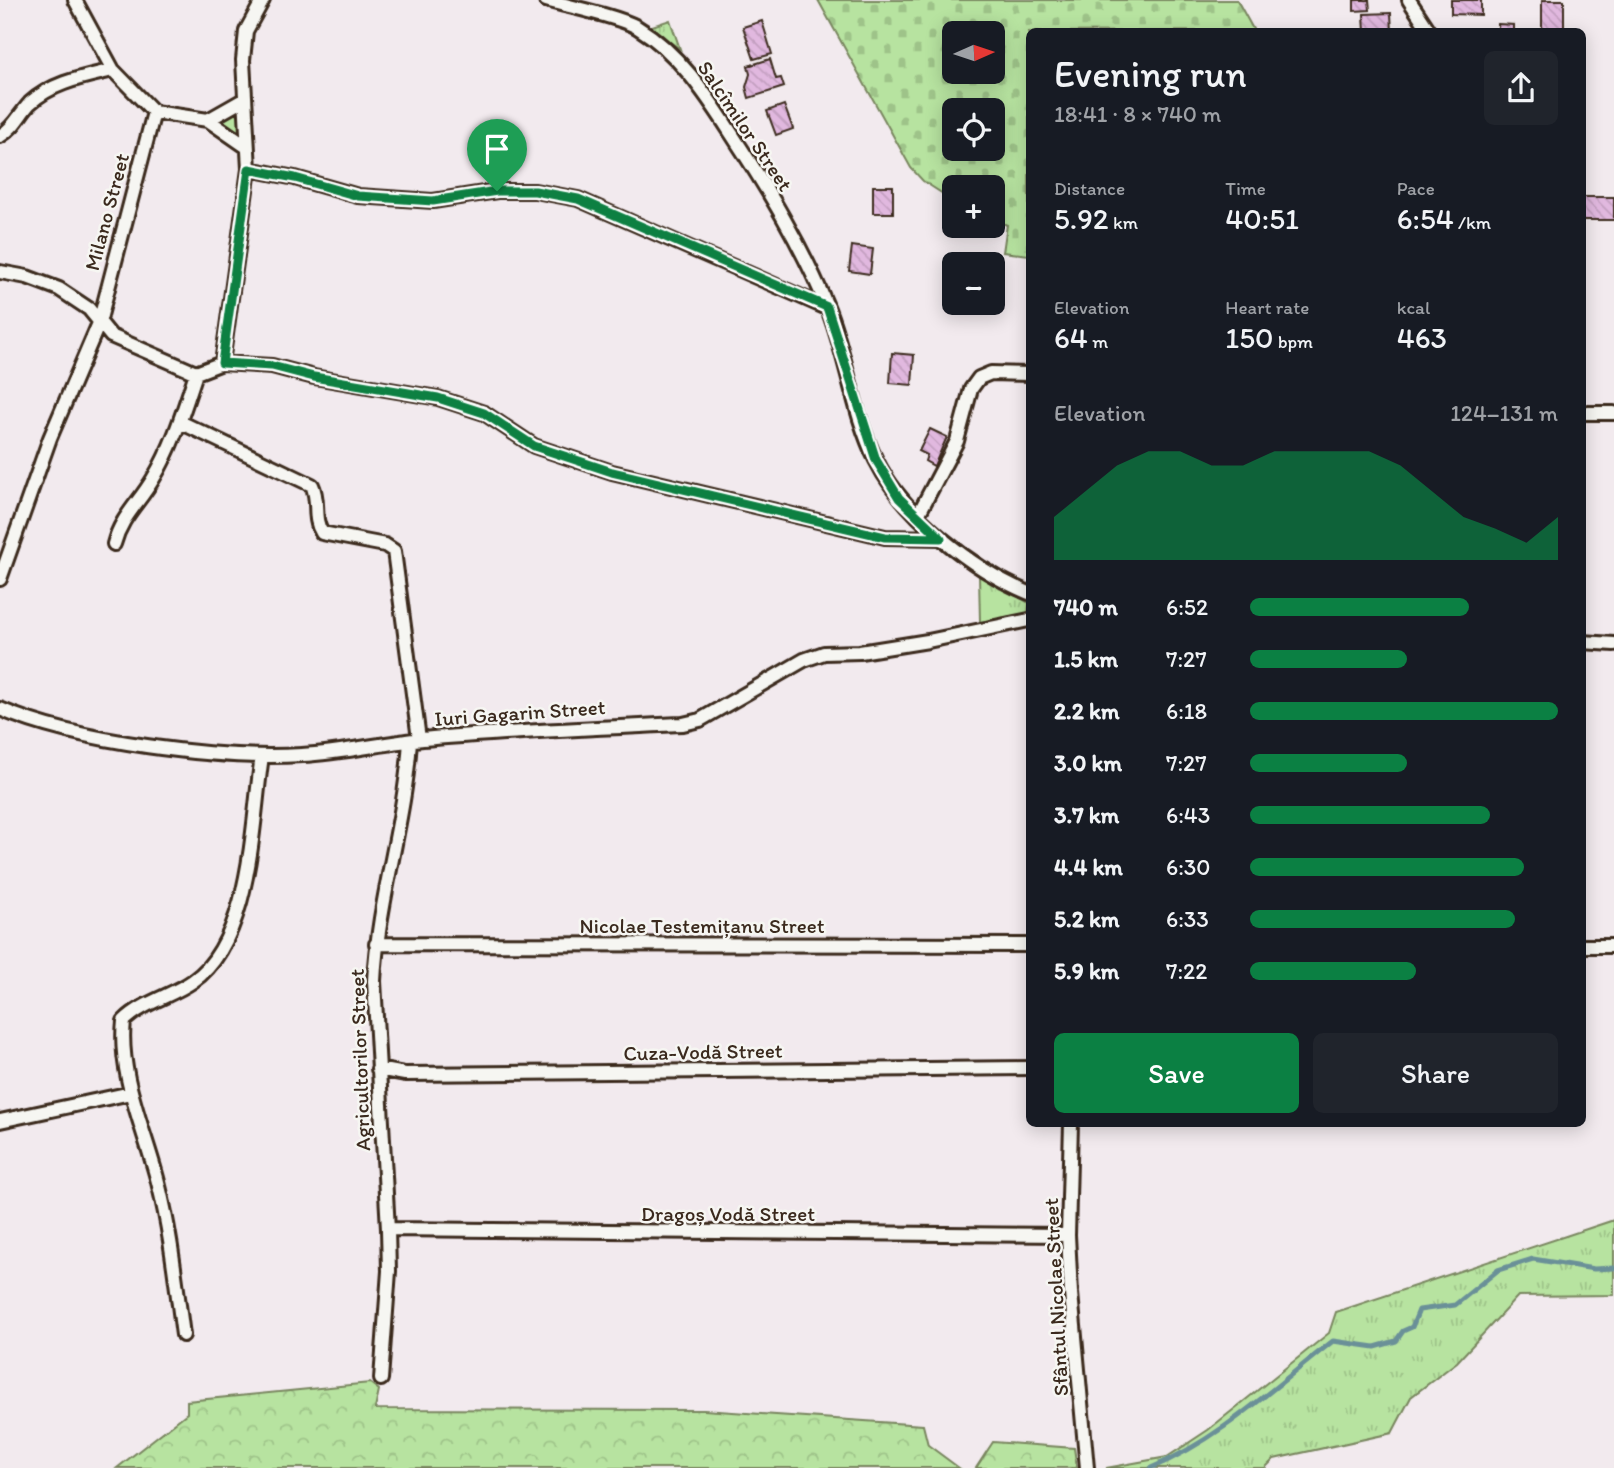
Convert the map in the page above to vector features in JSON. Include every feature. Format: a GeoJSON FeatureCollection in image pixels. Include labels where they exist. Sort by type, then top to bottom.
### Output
{"type":"FeatureCollection","features":[{"type":"Feature","properties":{"kind":"street"},"geometry":{"type":"LineString","coordinates":[[75,0],[113,70],[154,112],[208,120],[247,148]]}},
{"type":"Feature","properties":{"kind":"street"},"geometry":{"type":"LineString","coordinates":[[222,363],[249,169],[243,60],[246,31],[263,0]]}},
{"type":"Feature","properties":{"kind":"street","name":"Salcîmilor Street"},"geometry":{"type":"LineString","coordinates":[[546,0],[636,26],[673,55],[709,99],[751,164],[809,265],[827,307],[876,460],[899,498],[918,515]]}},
{"type":"Feature","properties":{"kind":"street"},"geometry":{"type":"LineString","coordinates":[[1409,0],[1427,28]]}},
{"type":"Feature","properties":{"kind":"street"},"geometry":{"type":"LineString","coordinates":[[0,136],[9,131],[30,104],[44,92],[68,80],[113,70]]}},
{"type":"Feature","properties":{"kind":"street"},"geometry":{"type":"LineString","coordinates":[[208,120],[245,99]]}},
{"type":"Feature","properties":{"kind":"street","name":"Milano Street"},"geometry":{"type":"LineString","coordinates":[[0,579],[50,438],[99,323],[154,112]]}},
{"type":"Feature","properties":{"kind":"street"},"geometry":{"type":"LineString","coordinates":[[249,169],[295,178],[358,196],[433,201],[497,191],[523,191],[578,199],[827,307]]}},
{"type":"Feature","properties":{"kind":"street"},"geometry":{"type":"LineString","coordinates":[[0,272],[27,277],[59,289],[89,309],[111,337],[196,373],[222,363],[272,366],[314,377],[438,398],[484,413],[534,446],[612,472],[885,537],[941,538]]}},
{"type":"Feature","properties":{"kind":"street"},"geometry":{"type":"LineString","coordinates":[[114,544],[118,526],[152,481],[180,422],[196,373]]}},
{"type":"Feature","properties":{"kind":"street"},"geometry":{"type":"LineString","coordinates":[[1026,374],[991,373],[979,378],[971,389],[957,441],[918,515],[941,538],[1010,586],[1026,592]]}},
{"type":"Feature","properties":{"kind":"street"},"geometry":{"type":"LineString","coordinates":[[1586,413],[1614,413]]}},
{"type":"Feature","properties":{"kind":"street","name":"Agricultorilor Street"},"geometry":{"type":"LineString","coordinates":[[180,422],[312,485],[316,493],[316,524],[322,533],[386,545],[394,551],[414,740],[376,944],[378,1069],[389,1271],[381,1379]]}},
{"type":"Feature","properties":{"kind":"street","name":"Iuri Gagarin Street"},"geometry":{"type":"LineString","coordinates":[[0,709],[60,731],[174,748],[262,756],[303,755],[414,740],[570,727],[683,724],[700,720],[804,660],[824,653],[928,641],[1026,622]]}},
{"type":"Feature","properties":{"kind":"street"},"geometry":{"type":"LineString","coordinates":[[1586,642],[1614,644]]}},
{"type":"Feature","properties":{"kind":"street"},"geometry":{"type":"LineString","coordinates":[[183,1335],[171,1241],[158,1181],[131,1093],[122,1034],[124,1021],[133,1012],[193,981],[211,965],[233,923],[244,881],[262,756]]}},
{"type":"Feature","properties":{"kind":"street","name":"Nicolae Testemițanu Street"},"geometry":{"type":"LineString","coordinates":[[376,944],[1026,944]]}},
{"type":"Feature","properties":{"kind":"street"},"geometry":{"type":"LineString","coordinates":[[1586,946],[1614,946]]}},
{"type":"Feature","properties":{"kind":"street","name":"Cuza-Vodă Street"},"geometry":{"type":"LineString","coordinates":[[378,1069],[419,1074],[1026,1069]]}},
{"type":"Feature","properties":{"kind":"street"},"geometry":{"type":"LineString","coordinates":[[0,1121],[131,1093]]}},
{"type":"Feature","properties":{"kind":"street","name":"Sfântul Nicolae Street"},"geometry":{"type":"LineString","coordinates":[[1071,1127],[1068,1236],[1086,1465]]}},
{"type":"Feature","properties":{"kind":"street","name":"Dragoș Vodă Street"},"geometry":{"type":"LineString","coordinates":[[388,1229],[1068,1236]]}},
{"type":"Feature","properties":{"kind":"green space"},"geometry":{"type":"Polygon","coordinates":[[[818,0],[1237,0],[1252,28],[1026,28],[1026,255],[1003,252],[1007,225],[1005,175],[942,175],[942,193],[923,181],[911,168],[818,0]]]}},
{"type":"Feature","properties":{"kind":"green space"},"geometry":{"type":"Polygon","coordinates":[[[670,20],[680,49],[649,27],[670,20]]]}},
{"type":"Feature","properties":{"kind":"green space"},"geometry":{"type":"Polygon","coordinates":[[[240,109],[241,137],[217,121],[240,109]]]}},
{"type":"Feature","properties":{"kind":"green space"},"geometry":{"type":"Polygon","coordinates":[[[979,575],[1026,601],[1026,613],[980,622],[979,575]]]}},
{"type":"Feature","properties":{"kind":"green space"},"geometry":{"type":"Polygon","coordinates":[[[1614,1220],[1614,1295],[1518,1296],[1457,1362],[1411,1397],[1392,1433],[1274,1459],[1265,1468],[1106,1468],[1167,1457],[1208,1430],[1329,1333],[1336,1312],[1614,1220]]]}},
{"type":"Feature","properties":{"kind":"green space"},"geometry":{"type":"Polygon","coordinates":[[[370,1383],[379,1390],[375,1409],[704,1410],[923,1425],[928,1445],[959,1468],[117,1468],[187,1413],[187,1401],[370,1383]]]}},
{"type":"Feature","properties":{"kind":"green space"},"geometry":{"type":"Polygon","coordinates":[[[993,1442],[1074,1448],[1077,1468],[976,1468],[993,1442]]]}},
{"type":"Feature","properties":{"kind":"building"},"geometry":{"type":"Polygon","coordinates":[[[1354,0],[1369,0],[1370,10],[1354,11],[1354,0]]]}},
{"type":"Feature","properties":{"kind":"building"},"geometry":{"type":"Polygon","coordinates":[[[1451,0],[1481,0],[1481,15],[1451,14],[1451,0]]]}},
{"type":"Feature","properties":{"kind":"building"},"geometry":{"type":"Polygon","coordinates":[[[1542,0],[1564,0],[1564,28],[1542,28],[1542,0]]]}},
{"type":"Feature","properties":{"kind":"building"},"geometry":{"type":"Polygon","coordinates":[[[1391,13],[1392,28],[1365,28],[1364,14],[1391,13]]]}},
{"type":"Feature","properties":{"kind":"building"},"geometry":{"type":"Polygon","coordinates":[[[762,21],[772,54],[754,59],[743,27],[762,21]]]}},
{"type":"Feature","properties":{"kind":"building"},"geometry":{"type":"Polygon","coordinates":[[[1498,24],[1514,25],[1514,28],[1498,28],[1498,24]]]}},
{"type":"Feature","properties":{"kind":"building"},"geometry":{"type":"Polygon","coordinates":[[[770,59],[776,79],[781,78],[784,87],[749,98],[746,87],[750,74],[748,66],[770,59]]]}},
{"type":"Feature","properties":{"kind":"building"},"geometry":{"type":"Polygon","coordinates":[[[784,105],[793,129],[776,135],[767,111],[784,105]]]}},
{"type":"Feature","properties":{"kind":"building"},"geometry":{"type":"Polygon","coordinates":[[[873,186],[893,186],[893,213],[873,213],[873,186]]]}},
{"type":"Feature","properties":{"kind":"building"},"geometry":{"type":"Polygon","coordinates":[[[1586,197],[1614,197],[1614,220],[1586,220],[1586,197]]]}},
{"type":"Feature","properties":{"kind":"building"},"geometry":{"type":"Polygon","coordinates":[[[852,246],[873,249],[870,274],[849,271],[852,246]]]}},
{"type":"Feature","properties":{"kind":"building"},"geometry":{"type":"Polygon","coordinates":[[[892,353],[914,355],[912,385],[890,383],[892,353]]]}},
{"type":"Feature","properties":{"kind":"building"},"geometry":{"type":"Polygon","coordinates":[[[930,429],[947,437],[934,466],[925,461],[927,455],[919,451],[930,429]]]}},
{"type":"Feature","properties":{"kind":"waterway"},"geometry":{"type":"LineString","coordinates":[[1151,1468],[1200,1443],[1223,1427],[1333,1341],[1375,1347],[1396,1341],[1403,1331],[1412,1327],[1419,1310],[1455,1305],[1498,1270],[1533,1259],[1594,1269],[1614,1268]]}},
{"type":"Feature","properties":{"kind":"route"},"geometry":{"type":"LineString","coordinates":[[249,169],[295,178],[358,196],[433,201],[497,191],[535,191],[578,199],[827,307],[843,353],[856,405],[876,460],[899,498],[941,538],[912,540],[885,537],[612,472],[534,446],[519,439],[484,413],[438,398],[314,377],[272,366],[222,363],[249,169]]}}]}
